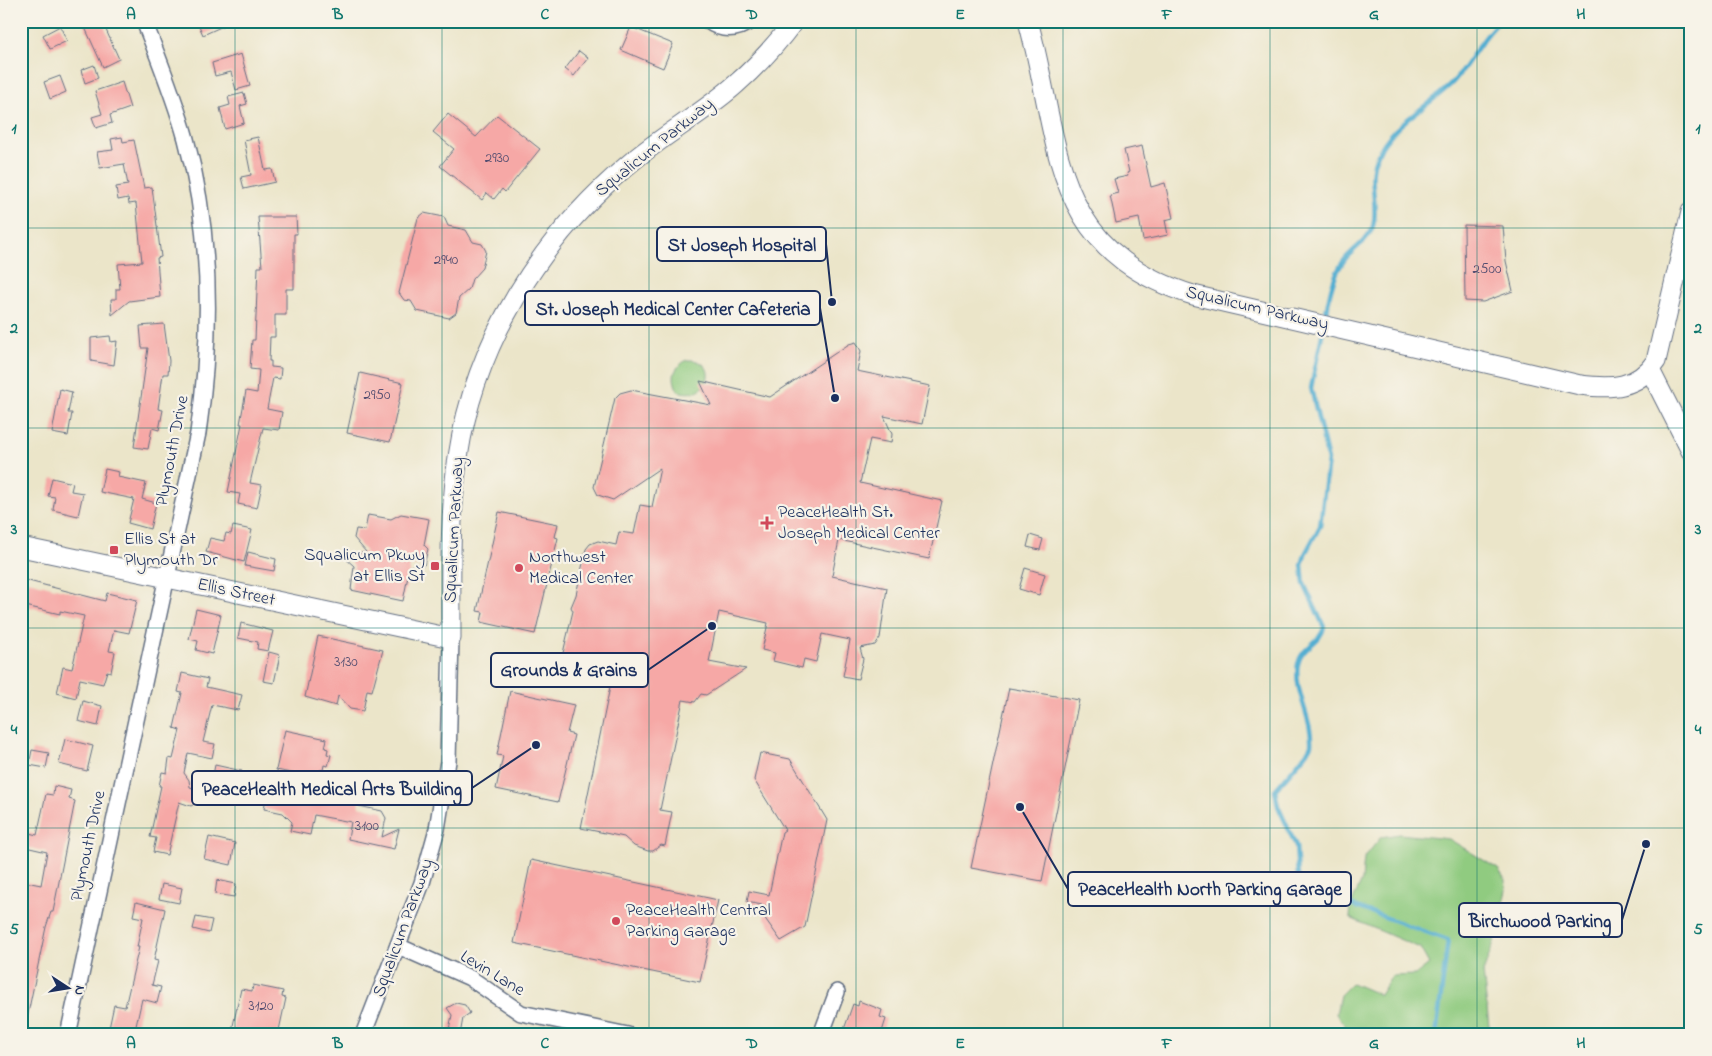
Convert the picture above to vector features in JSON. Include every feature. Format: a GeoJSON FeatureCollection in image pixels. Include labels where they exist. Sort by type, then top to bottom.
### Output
{"type":"FeatureCollection","features":[{"type":"Feature","properties":{"kind":"street","name":"Plymouth Drive"},"geometry":{"type":"LineString","coordinates":[[68,1035],[201,416],[207,345],[206,257],[202,213],[187,140],[176,105],[144,21]]}},
{"type":"Feature","properties":{"kind":"street"},"geometry":{"type":"LineString","coordinates":[[708,21],[719,28],[728,29],[743,26],[750,21]]}},
{"type":"Feature","properties":{"kind":"street","name":"Squalicum Parkway"},"geometry":{"type":"LineString","coordinates":[[363,1035],[431,854],[442,807],[450,734],[453,515],[458,455],[469,404],[478,376],[511,305],[533,269],[576,214],[630,163],[734,86],[758,63],[794,21]]}},
{"type":"Feature","properties":{"kind":"street","name":"Squalicum Parkway"},"geometry":{"type":"LineString","coordinates":[[1028,21],[1053,139],[1064,176],[1082,215],[1102,244],[1133,268],[1174,289],[1288,317],[1601,388],[1616,388],[1630,384],[1650,370]]}},
{"type":"Feature","properties":{"kind":"street"},"geometry":{"type":"LineString","coordinates":[[1691,212],[1659,351],[1650,370],[1691,451]]}},
{"type":"Feature","properties":{"kind":"street","name":"Ellis Street"},"geometry":{"type":"LineString","coordinates":[[21,547],[451,638]]}},
{"type":"Feature","properties":{"kind":"street","name":"Levin Lane"},"geometry":{"type":"LineString","coordinates":[[398,946],[470,978],[521,1013],[628,1035]]}},
{"type":"Feature","properties":{"kind":"street"},"geometry":{"type":"LineString","coordinates":[[821,1035],[837,992]]}},
{"type":"Feature","properties":{"kind":"green space"},"geometry":{"type":"Polygon","coordinates":[[[687,360],[698,361],[705,366],[708,372],[708,379],[704,385],[698,391],[689,393],[678,391],[674,381],[676,370],[687,360]]]}},
{"type":"Feature","properties":{"kind":"green space"},"geometry":{"type":"Polygon","coordinates":[[[1399,834],[1449,839],[1498,869],[1505,879],[1506,890],[1497,934],[1483,972],[1490,1035],[1352,1034],[1336,1014],[1340,995],[1352,983],[1380,995],[1392,976],[1415,975],[1429,964],[1420,948],[1350,918],[1351,905],[1362,880],[1364,858],[1381,837],[1399,834]]]}},
{"type":"Feature","properties":{"kind":"building"},"geometry":{"type":"Polygon","coordinates":[[[82,21],[102,21],[119,59],[103,67],[82,21]]]}},
{"type":"Feature","properties":{"kind":"building"},"geometry":{"type":"Polygon","coordinates":[[[197,21],[234,21],[203,35],[197,21]]]}},
{"type":"Feature","properties":{"kind":"building"},"geometry":{"type":"Polygon","coordinates":[[[60,26],[67,41],[50,49],[43,35],[60,26]]]}},
{"type":"Feature","properties":{"kind":"building"},"geometry":{"type":"Polygon","coordinates":[[[631,27],[673,44],[663,68],[621,50],[631,27]]]}},
{"type":"Feature","properties":{"kind":"building"},"geometry":{"type":"Polygon","coordinates":[[[579,51],[588,58],[574,76],[565,69],[579,51]]]}},
{"type":"Feature","properties":{"kind":"building"},"geometry":{"type":"Polygon","coordinates":[[[241,54],[250,86],[236,90],[231,72],[215,76],[212,63],[241,54]]]}},
{"type":"Feature","properties":{"kind":"building"},"geometry":{"type":"Polygon","coordinates":[[[94,65],[98,78],[85,83],[81,70],[94,65]]]}},
{"type":"Feature","properties":{"kind":"building"},"geometry":{"type":"Polygon","coordinates":[[[60,76],[66,92],[50,99],[44,82],[60,76]]]}},
{"type":"Feature","properties":{"kind":"building"},"geometry":{"type":"Polygon","coordinates":[[[122,82],[130,108],[110,115],[112,123],[96,128],[92,117],[102,114],[95,91],[122,82]]]}},
{"type":"Feature","properties":{"kind":"building"},"geometry":{"type":"Polygon","coordinates":[[[244,93],[247,104],[240,106],[244,123],[225,129],[220,108],[230,105],[228,97],[244,93]]]}},
{"type":"Feature","properties":{"kind":"building"},"geometry":{"type":"Polygon","coordinates":[[[448,114],[476,137],[497,115],[540,149],[505,192],[502,189],[494,199],[487,193],[482,200],[440,166],[454,149],[433,132],[448,114]]]}},
{"type":"Feature","properties":{"kind":"building"},"geometry":{"type":"Polygon","coordinates":[[[122,137],[123,142],[134,140],[144,188],[152,187],[161,257],[157,258],[160,297],[129,301],[112,315],[111,299],[116,299],[116,289],[120,289],[118,264],[142,262],[136,203],[129,204],[128,198],[118,200],[116,187],[128,185],[124,164],[100,168],[97,152],[113,150],[111,139],[122,137]]]}},
{"type":"Feature","properties":{"kind":"building"},"geometry":{"type":"Polygon","coordinates":[[[258,137],[265,170],[272,169],[275,182],[244,189],[241,177],[251,175],[244,140],[258,137]]]}},
{"type":"Feature","properties":{"kind":"building"},"geometry":{"type":"Polygon","coordinates":[[[1142,146],[1151,187],[1165,183],[1173,218],[1165,220],[1168,235],[1143,240],[1139,218],[1116,223],[1110,195],[1118,193],[1114,179],[1128,176],[1127,173],[1129,172],[1124,150],[1142,146]]]}},
{"type":"Feature","properties":{"kind":"building"},"geometry":{"type":"Polygon","coordinates":[[[424,213],[444,217],[448,226],[466,230],[473,242],[482,244],[486,251],[482,268],[472,279],[469,289],[459,298],[456,313],[449,318],[417,311],[411,301],[404,300],[399,293],[418,218],[424,213]]]}},
{"type":"Feature","properties":{"kind":"building"},"geometry":{"type":"Polygon","coordinates":[[[258,217],[296,217],[297,234],[294,234],[294,289],[286,289],[286,315],[275,315],[275,337],[270,337],[269,361],[271,361],[271,367],[281,368],[280,379],[273,378],[267,409],[282,412],[279,430],[263,428],[250,483],[262,485],[257,508],[238,504],[240,494],[228,492],[242,424],[240,424],[246,391],[257,393],[259,370],[250,369],[252,340],[255,340],[258,267],[262,267],[258,217]]]}},
{"type":"Feature","properties":{"kind":"building"},"geometry":{"type":"Polygon","coordinates":[[[1464,225],[1503,226],[1506,261],[1513,291],[1483,302],[1465,301],[1464,225]]]}},
{"type":"Feature","properties":{"kind":"building"},"geometry":{"type":"Polygon","coordinates":[[[164,324],[169,361],[168,374],[163,374],[158,409],[163,410],[159,430],[152,428],[148,449],[134,447],[148,348],[142,348],[140,326],[164,324]]]}},
{"type":"Feature","properties":{"kind":"building"},"geometry":{"type":"Polygon","coordinates":[[[110,336],[111,342],[117,341],[114,365],[91,361],[91,338],[110,336]]]}},
{"type":"Feature","properties":{"kind":"building"},"geometry":{"type":"Polygon","coordinates":[[[856,342],[861,351],[857,371],[930,386],[922,424],[884,416],[892,434],[891,443],[870,439],[860,483],[942,501],[929,559],[839,540],[832,576],[887,588],[880,638],[875,645],[860,648],[863,659],[858,679],[843,676],[850,640],[822,634],[816,662],[804,659],[802,668],[773,661],[775,653],[762,650],[768,623],[719,612],[709,662],[746,669],[706,695],[701,694],[695,702],[683,700],[660,810],[672,812],[665,846],[661,845],[653,851],[648,851],[634,846],[624,837],[581,828],[611,682],[559,670],[573,611],[571,607],[576,595],[586,549],[590,544],[598,541],[616,545],[619,532],[634,534],[640,505],[652,507],[660,468],[613,500],[598,495],[594,487],[615,398],[620,393],[631,390],[711,405],[700,381],[770,397],[849,344],[856,342]]]}},
{"type":"Feature","properties":{"kind":"building"},"geometry":{"type":"Polygon","coordinates":[[[360,373],[403,383],[390,442],[347,433],[360,373]]]}},
{"type":"Feature","properties":{"kind":"building"},"geometry":{"type":"Polygon","coordinates":[[[60,389],[72,392],[68,413],[72,413],[68,436],[52,433],[60,389]]]}},
{"type":"Feature","properties":{"kind":"building"},"geometry":{"type":"Polygon","coordinates":[[[105,469],[119,472],[118,477],[146,483],[142,499],[156,503],[150,529],[128,523],[134,499],[100,492],[105,469]]]}},
{"type":"Feature","properties":{"kind":"building"},"geometry":{"type":"Polygon","coordinates":[[[52,478],[73,483],[71,491],[83,493],[78,516],[53,510],[55,497],[48,496],[52,478]]]}},
{"type":"Feature","properties":{"kind":"building","name":"Northwest Medical Center"},"geometry":{"type":"Polygon","coordinates":[[[499,512],[558,524],[555,537],[558,538],[535,634],[481,622],[483,612],[477,611],[499,512]]]}},
{"type":"Feature","properties":{"kind":"building"},"geometry":{"type":"Polygon","coordinates":[[[401,514],[429,519],[424,545],[428,549],[424,565],[410,566],[403,601],[351,590],[354,566],[344,557],[366,552],[354,538],[356,529],[365,530],[368,515],[391,519],[401,514]]]}},
{"type":"Feature","properties":{"kind":"building"},"geometry":{"type":"Polygon","coordinates":[[[233,526],[252,530],[244,562],[206,552],[210,538],[224,541],[226,533],[231,534],[233,526]]]}},
{"type":"Feature","properties":{"kind":"building"},"geometry":{"type":"Polygon","coordinates":[[[1030,535],[1043,539],[1040,550],[1027,547],[1030,535]]]}},
{"type":"Feature","properties":{"kind":"building"},"geometry":{"type":"Polygon","coordinates":[[[248,552],[276,559],[274,571],[245,566],[248,552]]]}},
{"type":"Feature","properties":{"kind":"building"},"geometry":{"type":"Polygon","coordinates":[[[1025,568],[1045,574],[1039,595],[1019,589],[1025,568]]]}},
{"type":"Feature","properties":{"kind":"building"},"geometry":{"type":"Polygon","coordinates":[[[21,579],[105,601],[107,593],[137,600],[129,633],[114,630],[109,651],[115,652],[111,672],[107,671],[103,684],[80,679],[76,698],[57,693],[63,667],[72,669],[84,616],[60,611],[60,614],[21,605],[21,579]]]}},
{"type":"Feature","properties":{"kind":"building"},"geometry":{"type":"Polygon","coordinates":[[[196,609],[221,615],[212,654],[196,650],[198,641],[189,639],[196,609]]]}},
{"type":"Feature","properties":{"kind":"building"},"geometry":{"type":"Polygon","coordinates":[[[241,623],[273,631],[268,651],[257,649],[258,642],[238,638],[241,623]]]}},
{"type":"Feature","properties":{"kind":"building"},"geometry":{"type":"Polygon","coordinates":[[[318,636],[383,650],[372,691],[367,690],[363,711],[350,709],[338,696],[336,706],[305,697],[318,636]]]}},
{"type":"Feature","properties":{"kind":"building"},"geometry":{"type":"Polygon","coordinates":[[[269,652],[280,655],[274,683],[263,681],[269,652]]]}},
{"type":"Feature","properties":{"kind":"building"},"geometry":{"type":"Polygon","coordinates":[[[182,673],[208,679],[206,687],[242,695],[238,710],[212,705],[203,742],[215,744],[212,758],[188,753],[184,773],[189,780],[190,787],[193,788],[200,801],[191,806],[179,802],[167,855],[153,852],[156,838],[150,837],[161,786],[159,786],[162,772],[167,773],[169,758],[173,759],[180,730],[174,728],[182,693],[178,692],[182,673]]]}},
{"type":"Feature","properties":{"kind":"building"},"geometry":{"type":"Polygon","coordinates":[[[1009,688],[1079,700],[1042,881],[971,868],[1009,688]]]}},
{"type":"Feature","properties":{"kind":"building"},"geometry":{"type":"Polygon","coordinates":[[[510,691],[574,705],[567,733],[574,735],[558,802],[496,789],[503,756],[497,755],[510,691]]]}},
{"type":"Feature","properties":{"kind":"building"},"geometry":{"type":"Polygon","coordinates":[[[83,701],[102,706],[98,726],[78,721],[83,701]]]}},
{"type":"Feature","properties":{"kind":"building"},"geometry":{"type":"Polygon","coordinates":[[[285,730],[327,739],[325,748],[328,749],[327,754],[331,755],[328,766],[324,765],[323,770],[320,770],[315,791],[360,801],[359,806],[382,811],[386,818],[382,837],[399,829],[394,849],[348,839],[351,822],[314,815],[310,835],[290,831],[292,822],[283,813],[264,809],[267,792],[296,798],[301,775],[276,770],[285,730]]]}},
{"type":"Feature","properties":{"kind":"building"},"geometry":{"type":"Polygon","coordinates":[[[65,739],[93,746],[87,771],[59,764],[65,739]]]}},
{"type":"Feature","properties":{"kind":"building"},"geometry":{"type":"Polygon","coordinates":[[[32,750],[49,753],[46,768],[29,765],[32,750]]]}},
{"type":"Feature","properties":{"kind":"building"},"geometry":{"type":"Polygon","coordinates":[[[760,753],[790,759],[827,820],[805,927],[781,941],[764,917],[767,906],[747,902],[749,891],[769,895],[782,832],[785,830],[754,780],[760,753]]]}},
{"type":"Feature","properties":{"kind":"building"},"geometry":{"type":"Polygon","coordinates":[[[215,765],[242,771],[239,789],[231,788],[230,794],[210,790],[215,765]]]}},
{"type":"Feature","properties":{"kind":"building"},"geometry":{"type":"Polygon","coordinates":[[[54,786],[71,790],[69,799],[75,801],[53,912],[51,912],[46,927],[26,1023],[21,1022],[21,881],[41,885],[47,852],[21,846],[21,831],[37,835],[46,794],[53,795],[54,786]]]}},
{"type":"Feature","properties":{"kind":"building"},"geometry":{"type":"Polygon","coordinates":[[[209,837],[235,843],[231,865],[204,859],[209,837]]]}},
{"type":"Feature","properties":{"kind":"building","name":"PeaceHealth Central Parking Garage"},"geometry":{"type":"Polygon","coordinates":[[[531,860],[718,900],[700,982],[514,943],[531,860]]]}},
{"type":"Feature","properties":{"kind":"building"},"geometry":{"type":"Polygon","coordinates":[[[217,880],[236,884],[234,897],[215,894],[217,880]]]}},
{"type":"Feature","properties":{"kind":"building"},"geometry":{"type":"Polygon","coordinates":[[[162,884],[182,888],[179,903],[159,899],[162,884]]]}},
{"type":"Feature","properties":{"kind":"building"},"geometry":{"type":"Polygon","coordinates":[[[136,902],[165,909],[154,960],[158,961],[152,985],[161,987],[157,1003],[142,999],[134,1035],[118,1035],[108,1033],[114,1005],[125,1007],[139,947],[137,947],[143,918],[133,916],[136,902]]]}},
{"type":"Feature","properties":{"kind":"building"},"geometry":{"type":"Polygon","coordinates":[[[196,917],[212,920],[209,933],[193,929],[196,917]]]}},
{"type":"Feature","properties":{"kind":"building"},"geometry":{"type":"Polygon","coordinates":[[[253,985],[283,991],[282,997],[286,998],[278,1035],[231,1035],[241,989],[252,991],[253,985]]]}},
{"type":"Feature","properties":{"kind":"building"},"geometry":{"type":"Polygon","coordinates":[[[859,1001],[882,1010],[880,1017],[886,1019],[881,1035],[842,1035],[853,1004],[858,1006],[859,1001]]]}},
{"type":"Feature","properties":{"kind":"building"},"geometry":{"type":"Polygon","coordinates":[[[456,1003],[465,1005],[470,1013],[463,1018],[460,1035],[448,1035],[452,1015],[447,1008],[456,1003]]]}},
{"type":"Feature","properties":{"kind":"waterway"},"geometry":{"type":"LineString","coordinates":[[1324,322],[1331,288],[1337,272],[1346,258],[1368,235],[1373,226],[1375,209],[1374,166],[1383,145],[1401,125],[1454,81],[1487,34],[1500,21]]}},
{"type":"Feature","properties":{"kind":"waterway"},"geometry":{"type":"LineString","coordinates":[[1323,330],[1311,388],[1328,460],[1320,526],[1305,554],[1302,565],[1304,584],[1324,627],[1319,637],[1303,653],[1298,664],[1298,684],[1309,725],[1311,745],[1306,754],[1275,790],[1278,806],[1296,846],[1298,876],[1305,892],[1318,901],[1351,905],[1448,940],[1436,1035]]}},
{"type":"Feature","properties":{"kind":"place","name":"St Joseph Hospital"},"geometry":{"type":"Point","coordinates":[832,302]}},
{"type":"Feature","properties":{"kind":"place","name":"St. Joseph Medical Center Cafeteria"},"geometry":{"type":"Point","coordinates":[835,398]}},
{"type":"Feature","properties":{"kind":"place","name":"PeaceHealth St. Joseph Medical Center"},"geometry":{"type":"Point","coordinates":[767,523]}},
{"type":"Feature","properties":{"kind":"place","name":"Ellis St at Plymouth Dr"},"geometry":{"type":"Point","coordinates":[114,550]}},
{"type":"Feature","properties":{"kind":"place","name":"Squalicum Pkwy at Ellis St"},"geometry":{"type":"Point","coordinates":[435,566]}},
{"type":"Feature","properties":{"kind":"place","name":"Northwest Medical Center"},"geometry":{"type":"Point","coordinates":[519,568]}},
{"type":"Feature","properties":{"kind":"place","name":"Grounds & Grains"},"geometry":{"type":"Point","coordinates":[712,626]}},
{"type":"Feature","properties":{"kind":"place","name":"PeaceHealth Medical Arts Building"},"geometry":{"type":"Point","coordinates":[536,745]}},
{"type":"Feature","properties":{"kind":"place","name":"PeaceHealth North Parking Garage"},"geometry":{"type":"Point","coordinates":[1020,807]}},
{"type":"Feature","properties":{"kind":"place","name":"Birchwood Parking"},"geometry":{"type":"Point","coordinates":[1646,844]}},
{"type":"Feature","properties":{"kind":"place","name":"PeaceHealth Central Parking Garage"},"geometry":{"type":"Point","coordinates":[616,921]}}]}
